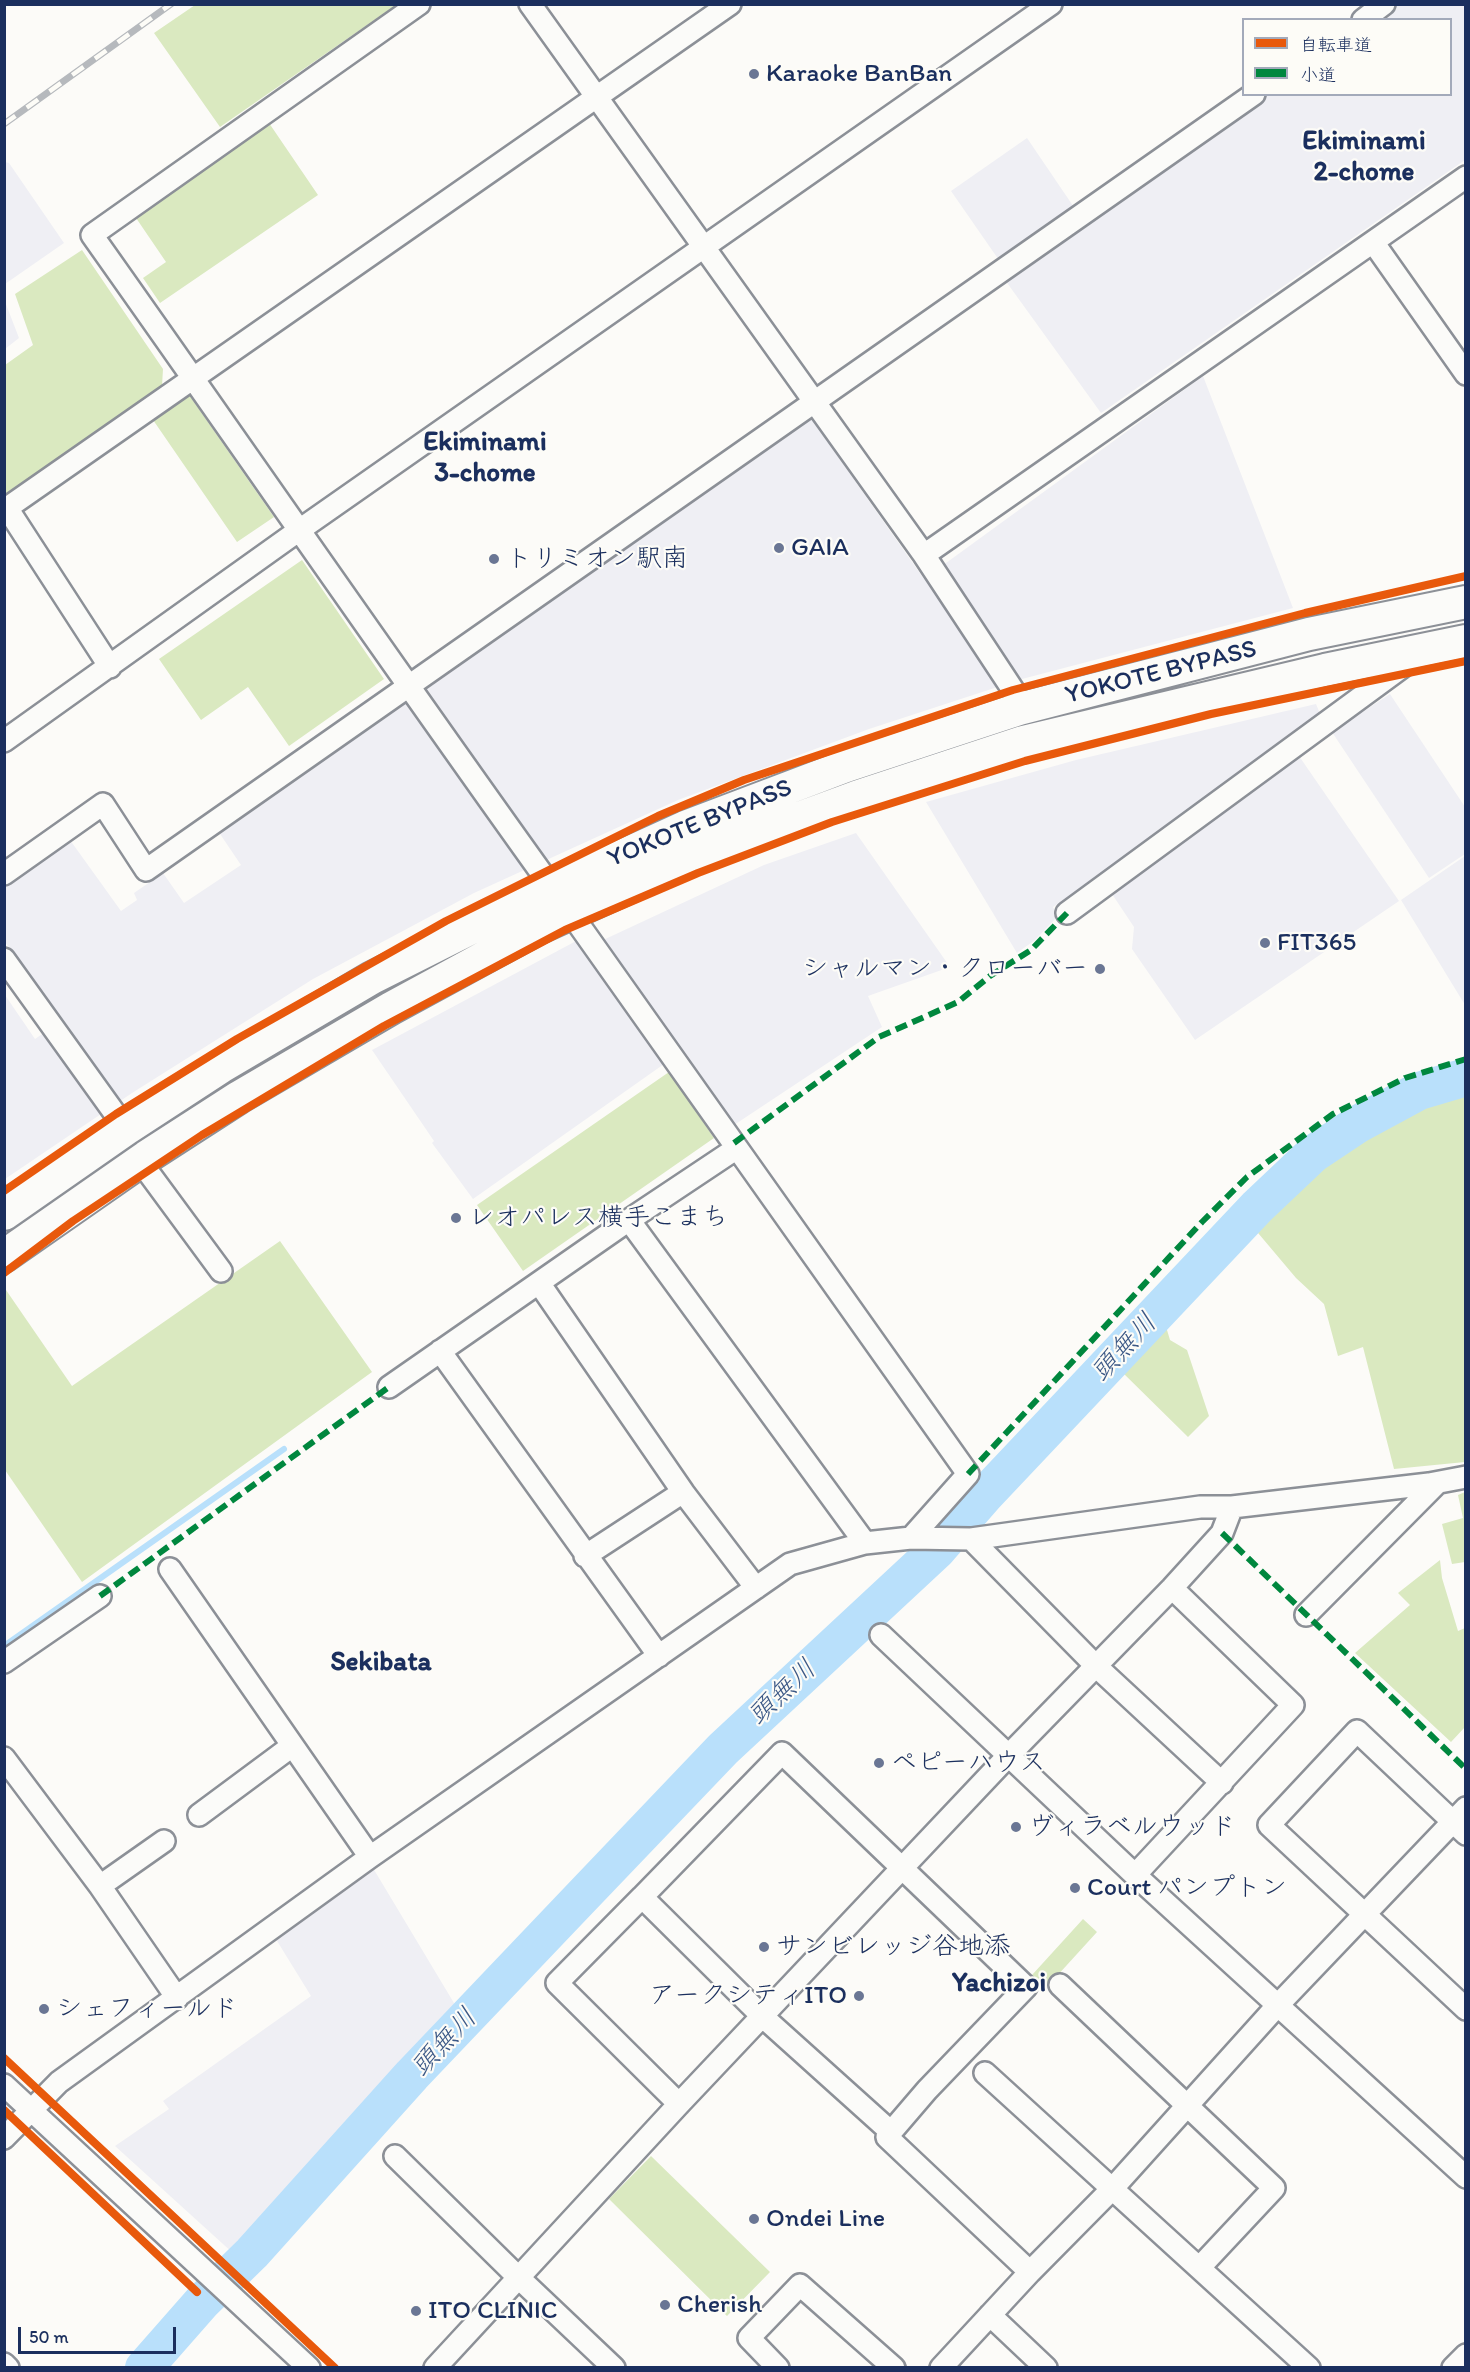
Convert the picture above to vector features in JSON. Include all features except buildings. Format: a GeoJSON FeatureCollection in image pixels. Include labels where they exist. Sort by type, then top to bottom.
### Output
{"type":"FeatureCollection","features":[{"type":"Feature","properties":{"kind":"highway","name":"YOKOTE BYPASS"},"geometry":{"type":"LineString","coordinates":[[4,1214],[126,1129],[222,1067],[372,978],[551,888],[685,828],[794,785],[1019,709],[1309,634],[1466,602]]}},
{"type":"Feature","properties":{"kind":"highway","name":"YOKOTE BYPASS"},"geometry":{"type":"LineString","coordinates":[[4,1256],[140,1161],[239,1097],[391,1008],[570,913],[699,855],[856,797],[1023,742],[1325,670],[1466,641]]}},
{"type":"Feature","properties":{"kind":"street"},"geometry":{"type":"LineString","coordinates":[[419,4],[92,235],[298,531],[968,1474],[912,1538]]}},
{"type":"Feature","properties":{"kind":"street"},"geometry":{"type":"LineString","coordinates":[[530,4],[924,555],[1012,690],[1019,709]]}},
{"type":"Feature","properties":{"kind":"street"},"geometry":{"type":"LineString","coordinates":[[110,667],[7,508],[730,4]]}},
{"type":"Feature","properties":{"kind":"street"},"geometry":{"type":"LineString","coordinates":[[1366,18],[1384,4]]}},
{"type":"Feature","properties":{"kind":"street"},"geometry":{"type":"LineString","coordinates":[[4,741],[298,531],[1050,5]]}},
{"type":"Feature","properties":{"kind":"street"},"geometry":{"type":"LineString","coordinates":[[4,874],[103,804],[146,870],[1251,96]]}},
{"type":"Feature","properties":{"kind":"street"},"geometry":{"type":"LineString","coordinates":[[924,555],[1466,177]]}},
{"type":"Feature","properties":{"kind":"street"},"geometry":{"type":"LineString","coordinates":[[1373,242],[1466,374]]}},
{"type":"Feature","properties":{"kind":"street"},"geometry":{"type":"LineString","coordinates":[[1067,913],[1426,649]]}},
{"type":"Feature","properties":{"kind":"street"},"geometry":{"type":"LineString","coordinates":[[4,959],[126,1129]]}},
{"type":"Feature","properties":{"kind":"street"},"geometry":{"type":"LineString","coordinates":[[389,1387],[737,1148]]}},
{"type":"Feature","properties":{"kind":"street"},"geometry":{"type":"LineString","coordinates":[[140,1161],[221,1271]]}},
{"type":"Feature","properties":{"kind":"street"},"geometry":{"type":"LineString","coordinates":[[629,1220],[865,1543]]}},
{"type":"Feature","properties":{"kind":"street"},"geometry":{"type":"LineString","coordinates":[[539,1283],[683,1492],[756,1588]]}},
{"type":"Feature","properties":{"kind":"street"},"geometry":{"type":"LineString","coordinates":[[440,1352],[658,1656]]}},
{"type":"Feature","properties":{"kind":"street"},"geometry":{"type":"LineString","coordinates":[[4,2138],[59,2082],[370,1857],[790,1564],[865,1543],[912,1538],[971,1539],[1200,1507],[1232,1507],[1466,1478]]}},
{"type":"Feature","properties":{"kind":"street"},"geometry":{"type":"LineString","coordinates":[[1306,1615],[1437,1483]]}},
{"type":"Feature","properties":{"kind":"street"},"geometry":{"type":"LineString","coordinates":[[585,1556],[683,1492]]}},
{"type":"Feature","properties":{"kind":"street"},"geometry":{"type":"LineString","coordinates":[[435,2367],[762,2016],[1008,1756],[1172,1588],[1222,1533],[1232,1507]]}},
{"type":"Feature","properties":{"kind":"street"},"geometry":{"type":"LineString","coordinates":[[971,1539],[1097,1667],[1222,1783]]}},
{"type":"Feature","properties":{"kind":"street"},"geometry":{"type":"LineString","coordinates":[[170,1569],[370,1857]]}},
{"type":"Feature","properties":{"kind":"street"},"geometry":{"type":"LineString","coordinates":[[1135,1875],[1293,1705],[1172,1588]]}},
{"type":"Feature","properties":{"kind":"street"},"geometry":{"type":"LineString","coordinates":[[4,1662],[100,1596]]}},
{"type":"Feature","properties":{"kind":"street"},"geometry":{"type":"LineString","coordinates":[[881,1635],[1135,1875],[1466,2177]]}},
{"type":"Feature","properties":{"kind":"street"},"geometry":{"type":"LineString","coordinates":[[943,2367],[1030,2272],[1113,2188],[1277,2006],[1364,1914],[1461,1821],[1358,1731],[1269,1825],[1364,1914],[1466,2009]]}},
{"type":"Feature","properties":{"kind":"street"},"geometry":{"type":"LineString","coordinates":[[199,1815],[292,1746]]}},
{"type":"Feature","properties":{"kind":"street"},"geometry":{"type":"LineString","coordinates":[[679,2104],[557,1983],[782,1754],[1026,1987],[927,2090],[887,2137],[1030,2272]]}},
{"type":"Feature","properties":{"kind":"street"},"geometry":{"type":"LineString","coordinates":[[4,1758],[100,1886],[177,1998]]}},
{"type":"Feature","properties":{"kind":"street"},"geometry":{"type":"LineString","coordinates":[[100,1886],[164,1841]]}},
{"type":"Feature","properties":{"kind":"street"},"geometry":{"type":"LineString","coordinates":[[642,1897],[762,2016],[891,2132]]}},
{"type":"Feature","properties":{"kind":"street"},"geometry":{"type":"LineString","coordinates":[[1060,1986],[1274,2188],[1200,2267]]}},
{"type":"Feature","properties":{"kind":"street"},"geometry":{"type":"LineString","coordinates":[[985,2073],[1309,2367]]}},
{"type":"Feature","properties":{"kind":"street"},"geometry":{"type":"LineString","coordinates":[[4,2085],[309,2367]]}},
{"type":"Feature","properties":{"kind":"street"},"geometry":{"type":"LineString","coordinates":[[395,2156],[519,2278],[614,2367]]}},
{"type":"Feature","properties":{"kind":"street"},"geometry":{"type":"LineString","coordinates":[[778,2367],[749,2338],[800,2285],[894,2367]]}},
{"type":"Feature","properties":{"kind":"street"},"geometry":{"type":"LineString","coordinates":[[990,2315],[1046,2367]]}},
{"type":"Feature","properties":{"kind":"street"},"geometry":{"type":"LineString","coordinates":[[1453,2367],[1466,2355]]}},
{"type":"Feature","properties":{"kind":"shaded area"},"geometry":{"type":"Polygon","coordinates":[[[1398,5],[1465,5],[1465,160],[1101,413],[1005,280],[1010,276],[951,191],[1027,138],[1084,222],[1267,96],[1452,96],[1452,18],[1378,18],[1398,5]]]}},
{"type":"Feature","properties":{"kind":"shaded area"},"geometry":{"type":"Polygon","coordinates":[[[5,162],[9,163],[64,243],[5,284],[5,162]]]}},
{"type":"Feature","properties":{"kind":"shaded area"},"geometry":{"type":"Polygon","coordinates":[[[4,299],[19,338],[5,349],[4,349],[4,299]]]}},
{"type":"Feature","properties":{"kind":"shaded area"},"geometry":{"type":"Polygon","coordinates":[[[1203,376],[1293,608],[1022,679],[869,729],[678,800],[474,893],[313,979],[132,1093],[5,1179],[5,995],[35,1039],[61,1021],[5,942],[5,887],[70,840],[121,911],[137,900],[134,893],[163,873],[184,903],[241,865],[220,834],[810,417],[924,579],[1203,376]]]}},
{"type":"Feature","properties":{"kind":"shaded area"},"geometry":{"type":"Polygon","coordinates":[[[1390,694],[1465,807],[1465,854],[1429,878],[1332,732],[1390,694]]]}},
{"type":"Feature","properties":{"kind":"shaded area"},"geometry":{"type":"Polygon","coordinates":[[[1316,704],[1321,716],[1138,851],[1053,907],[1058,916],[1035,940],[1017,953],[926,802],[1076,760],[1316,704]]]}},
{"type":"Feature","properties":{"kind":"shaded area"},"geometry":{"type":"Polygon","coordinates":[[[1299,756],[1399,901],[1195,1040],[1132,949],[1134,927],[1110,891],[1299,756]]]}},
{"type":"Feature","properties":{"kind":"shaded area"},"geometry":{"type":"Polygon","coordinates":[[[856,833],[950,967],[868,996],[882,1027],[734,1125],[601,941],[764,865],[856,833]]]}},
{"type":"Feature","properties":{"kind":"shaded area"},"geometry":{"type":"Polygon","coordinates":[[[1465,856],[1465,1005],[1401,900],[1465,856]]]}},
{"type":"Feature","properties":{"kind":"shaded area"},"geometry":{"type":"Polygon","coordinates":[[[578,940],[664,1064],[473,1199],[432,1143],[434,1141],[372,1050],[578,940]]]}},
{"type":"Feature","properties":{"kind":"shaded area"},"geometry":{"type":"Polygon","coordinates":[[[373,1868],[460,2013],[234,2254],[115,2146],[169,2109],[163,2101],[311,1996],[274,1936],[373,1868]]]}},
{"type":"Feature","properties":{"kind":"green space"},"geometry":{"type":"Polygon","coordinates":[[[195,5],[396,5],[220,127],[154,33],[195,5]]]}},
{"type":"Feature","properties":{"kind":"green space"},"geometry":{"type":"Polygon","coordinates":[[[269,123],[318,195],[160,303],[143,278],[166,262],[134,215],[269,123]]]}},
{"type":"Feature","properties":{"kind":"green space"},"geometry":{"type":"Polygon","coordinates":[[[82,250],[163,369],[162,386],[5,496],[5,365],[33,345],[15,294],[82,250]]]}},
{"type":"Feature","properties":{"kind":"green space"},"geometry":{"type":"Polygon","coordinates":[[[187,392],[274,517],[237,542],[151,417],[187,392]]]}},
{"type":"Feature","properties":{"kind":"green space"},"geometry":{"type":"Polygon","coordinates":[[[302,560],[384,679],[289,746],[248,687],[201,720],[159,659],[302,560]]]}},
{"type":"Feature","properties":{"kind":"green space"},"geometry":{"type":"Polygon","coordinates":[[[669,1072],[714,1138],[523,1271],[477,1205],[669,1072]]]}},
{"type":"Feature","properties":{"kind":"green space"},"geometry":{"type":"Polygon","coordinates":[[[1465,1086],[1465,1462],[1394,1469],[1363,1347],[1338,1356],[1324,1304],[1296,1278],[1253,1227],[1308,1171],[1353,1144],[1465,1086]]]}},
{"type":"Feature","properties":{"kind":"green space"},"geometry":{"type":"Polygon","coordinates":[[[280,1241],[372,1372],[82,1582],[5,1470],[4,1291],[6,1290],[72,1386],[280,1241]]]}},
{"type":"Feature","properties":{"kind":"green space"},"geometry":{"type":"Polygon","coordinates":[[[1164,1320],[1170,1340],[1187,1350],[1209,1416],[1188,1437],[1121,1371],[1164,1320]]]}},
{"type":"Feature","properties":{"kind":"green space"},"geometry":{"type":"Polygon","coordinates":[[[1465,1492],[1465,1562],[1452,1564],[1442,1524],[1463,1518],[1458,1495],[1465,1492]]]}},
{"type":"Feature","properties":{"kind":"green space"},"geometry":{"type":"Polygon","coordinates":[[[1440,1560],[1442,1578],[1458,1631],[1465,1628],[1465,1727],[1451,1742],[1355,1653],[1410,1605],[1398,1593],[1440,1560]]]}},
{"type":"Feature","properties":{"kind":"green space"},"geometry":{"type":"Polygon","coordinates":[[[1083,1919],[1097,1932],[1046,1988],[1032,1975],[1083,1919]]]}},
{"type":"Feature","properties":{"kind":"green space"},"geometry":{"type":"Polygon","coordinates":[[[651,2156],[770,2272],[727,2316],[609,2199],[651,2156]]]}},
{"type":"Feature","properties":{"kind":"waterway","name":"頭無川"},"geometry":{"type":"LineString","coordinates":[[144,2368],[202,2302],[252,2253],[412,2075],[723,1749],[937,1550],[984,1496],[1257,1207],[1313,1154],[1358,1124],[1419,1091],[1466,1077]]}},
{"type":"Feature","properties":{"kind":"waterway"},"geometry":{"type":"LineString","coordinates":[[4,1646],[284,1449]]}},
{"type":"Feature","properties":{"kind":"railway"},"geometry":{"type":"LineString","coordinates":[[4,124],[171,4]]}},
{"type":"Feature","properties":{"kind":"marked path"},"geometry":{"type":"LineString","coordinates":[[734,1143],[879,1037],[958,1002],[990,976],[1031,950],[1067,913]]}},
{"type":"Feature","properties":{"kind":"marked path"},"geometry":{"type":"LineString","coordinates":[[968,1474],[1202,1222],[1247,1177],[1333,1114],[1405,1078],[1466,1059]]}},
{"type":"Feature","properties":{"kind":"marked path"},"geometry":{"type":"LineString","coordinates":[[100,1596],[389,1387]]}},
{"type":"Feature","properties":{"kind":"marked path"},"geometry":{"type":"LineString","coordinates":[[1222,1533],[1466,1769]]}},
{"type":"Feature","properties":{"kind":"cycle path"},"geometry":{"type":"LineString","coordinates":[[4,1191],[116,1114],[237,1039],[446,921],[658,816],[744,780],[1013,690],[1305,613],[1466,576]]}},
{"type":"Feature","properties":{"kind":"cycle path"},"geometry":{"type":"LineString","coordinates":[[4,1273],[73,1221],[202,1135],[384,1026],[565,930],[698,873],[832,822],[1025,761],[1211,714],[1466,661]]}},
{"type":"Feature","properties":{"kind":"cycle path"},"geometry":{"type":"LineString","coordinates":[[4,2058],[335,2368]]}},
{"type":"Feature","properties":{"kind":"cycle path"},"geometry":{"type":"LineString","coordinates":[[4,2110],[197,2292]]}},
{"type":"Feature","properties":{"kind":"place","name":"Karaoke BanBan"},"geometry":{"type":"Point","coordinates":[754,74]}},
{"type":"Feature","properties":{"kind":"place","name":"GAIA"},"geometry":{"type":"Point","coordinates":[779,548]}},
{"type":"Feature","properties":{"kind":"place","name":"トリミオン駅南"},"geometry":{"type":"Point","coordinates":[494,559]}},
{"type":"Feature","properties":{"kind":"place","name":"FIT365"},"geometry":{"type":"Point","coordinates":[1265,943]}},
{"type":"Feature","properties":{"kind":"place","name":"シャルマン・クローバー"},"geometry":{"type":"Point","coordinates":[1100,969]}},
{"type":"Feature","properties":{"kind":"place","name":"レオパレス横手こまち"},"geometry":{"type":"Point","coordinates":[456,1218]}},
{"type":"Feature","properties":{"kind":"place","name":"ペピーハウス"},"geometry":{"type":"Point","coordinates":[879,1763]}},
{"type":"Feature","properties":{"kind":"place","name":"ヴィラベルウッド"},"geometry":{"type":"Point","coordinates":[1016,1827]}},
{"type":"Feature","properties":{"kind":"place","name":"Court パンプトン"},"geometry":{"type":"Point","coordinates":[1075,1888]}},
{"type":"Feature","properties":{"kind":"place","name":"サンビレッジ谷地添"},"geometry":{"type":"Point","coordinates":[764,1947]}},
{"type":"Feature","properties":{"kind":"place","name":"アークシティITO"},"geometry":{"type":"Point","coordinates":[859,1996]}},
{"type":"Feature","properties":{"kind":"place","name":"シェフィールド"},"geometry":{"type":"Point","coordinates":[44,2009]}},
{"type":"Feature","properties":{"kind":"place","name":"Ondei Line"},"geometry":{"type":"Point","coordinates":[754,2219]}},
{"type":"Feature","properties":{"kind":"place","name":"Cherish"},"geometry":{"type":"Point","coordinates":[665,2305]}},
{"type":"Feature","properties":{"kind":"place","name":"ITO CLINIC"},"geometry":{"type":"Point","coordinates":[416,2311]}},
{"type":"Feature","properties":{"kind":"district","name":"Ekiminami 2-chome"},"geometry":{"type":"Point","coordinates":[1364,158]}},
{"type":"Feature","properties":{"kind":"district","name":"Ekiminami 3-chome"},"geometry":{"type":"Point","coordinates":[485,458]}},
{"type":"Feature","properties":{"kind":"district","name":"Sekibata"},"geometry":{"type":"Point","coordinates":[381,1663]}},
{"type":"Feature","properties":{"kind":"district","name":"Yachizoi"},"geometry":{"type":"Point","coordinates":[999,1984]}}]}
